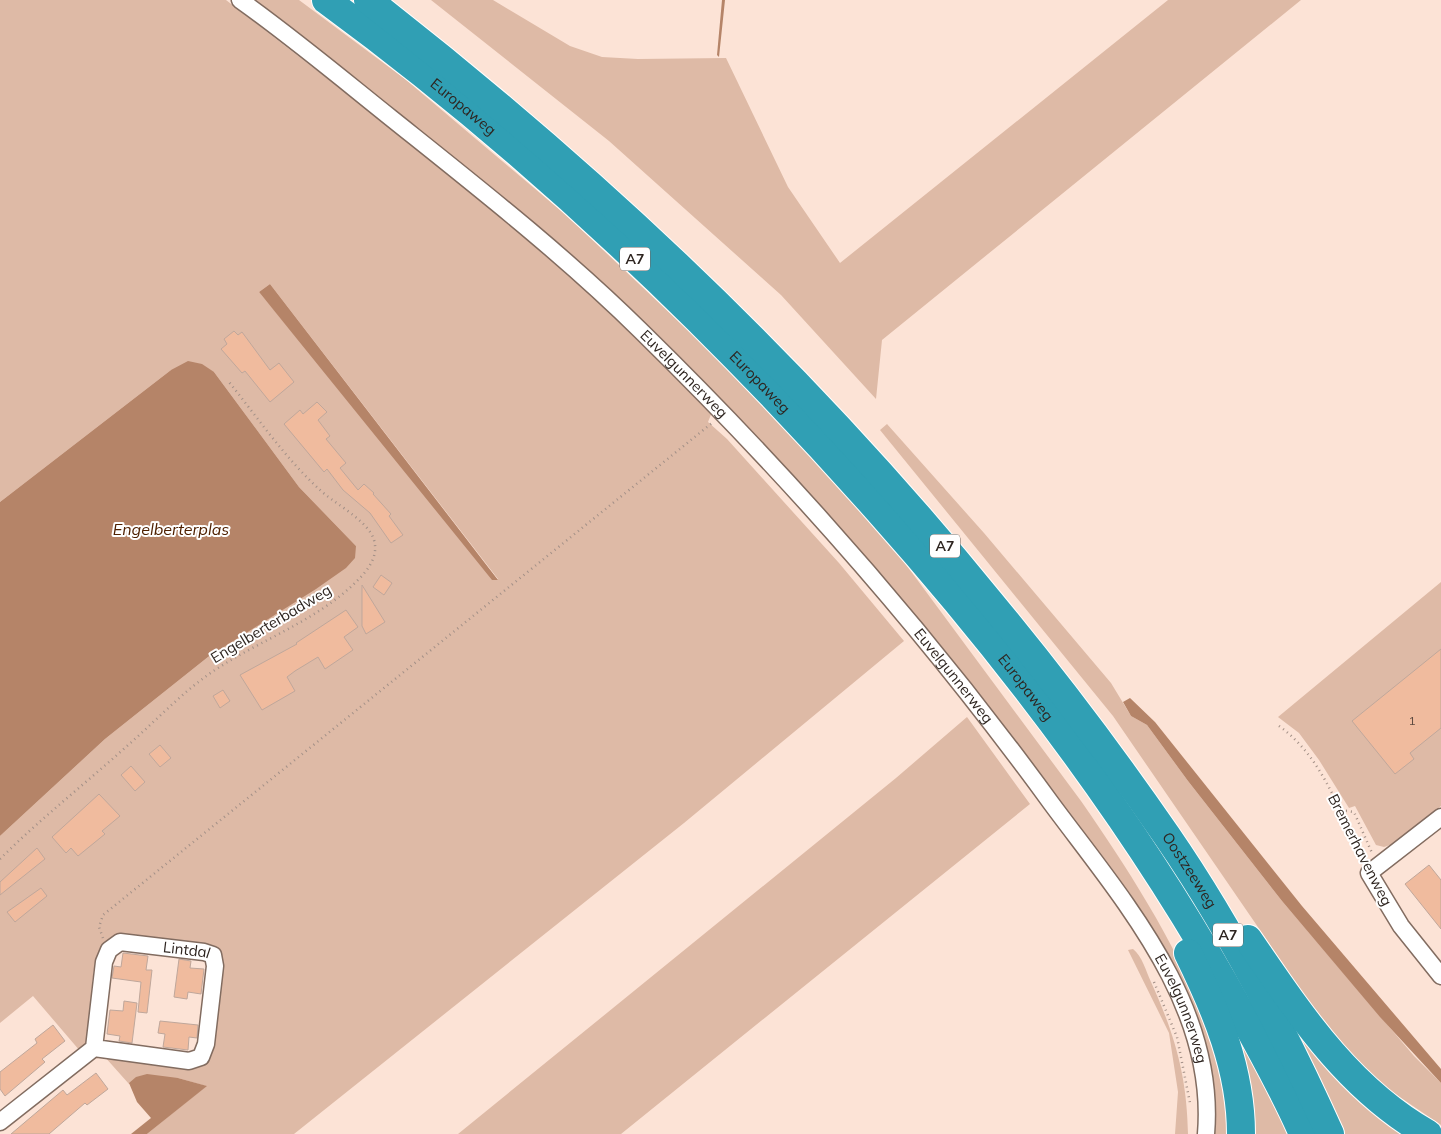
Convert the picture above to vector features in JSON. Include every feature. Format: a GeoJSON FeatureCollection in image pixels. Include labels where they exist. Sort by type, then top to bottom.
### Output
{"type":"FeatureCollection","features":[{"type":"Feature","properties":{"kind":"highway","name":"Europaweg"},"geometry":{"type":"LineString","coordinates":[[326,0],[422,74],[571,200],[720,341],[787,409],[909,544],[974,622],[1041,707],[1128,827]]}},
{"type":"Feature","properties":{"kind":"highway","name":"Europaweg"},"geometry":{"type":"LineString","coordinates":[[368,0],[427,46],[594,186],[669,255],[772,356],[908,503],[1038,660],[1104,749]]}},
{"type":"Feature","properties":{"kind":"highway","name":"A7"},"geometry":{"type":"LineString","coordinates":[[1104,749],[1165,823],[1319,1039],[1369,1092],[1401,1117],[1428,1134]]}},
{"type":"Feature","properties":{"kind":"highway","name":"Oostzeeweg"},"geometry":{"type":"LineString","coordinates":[[1104,749],[1168,837],[1218,918],[1278,1026],[1330,1134]]}},
{"type":"Feature","properties":{"kind":"highway","name":"A7"},"geometry":{"type":"LineString","coordinates":[[1128,827],[1161,893],[1222,1029],[1239,1101],[1241,1134]]}},
{"type":"Feature","properties":{"kind":"highway","name":"Oostzeeweg"},"geometry":{"type":"LineString","coordinates":[[1128,827],[1179,906],[1224,982],[1303,1134]]}},
{"type":"Feature","properties":{"kind":"street","name":"Euvelgunnerweg"},"geometry":{"type":"LineString","coordinates":[[240,0],[475,185],[640,330],[826,523],[898,606],[1029,773],[1127,906],[1177,989],[1188,1020],[1204,1080],[1206,1134]]}},
{"type":"Feature","properties":{"kind":"street"},"geometry":{"type":"LineString","coordinates":[[1369,873],[1441,817]]}},
{"type":"Feature","properties":{"kind":"street","name":"Bremerhavenweg"},"geometry":{"type":"LineString","coordinates":[[1369,873],[1401,926],[1441,976]]}},
{"type":"Feature","properties":{"kind":"street","name":"Lintdal"},"geometry":{"type":"LineString","coordinates":[[94,1048],[189,1062],[201,1057],[206,1044],[215,966],[213,955],[204,952],[120,942],[109,950]]}},
{"type":"Feature","properties":{"kind":"street"},"geometry":{"type":"LineString","coordinates":[[0,1122],[94,1048],[104,962],[109,950]]}},
{"type":"Feature","properties":{"kind":"path","name":"Engelberterbadweg"},"geometry":{"type":"LineString","coordinates":[[0,859],[152,724],[186,690],[218,668],[320,610],[356,582],[372,562],[375,552],[374,538],[366,528],[319,490],[300,470],[229,382]]}},
{"type":"Feature","properties":{"kind":"path"},"geometry":{"type":"LineString","coordinates":[[109,950],[99,927],[103,915],[715,421]]}},
{"type":"Feature","properties":{"kind":"path","name":"Bremerhavenweg"},"geometry":{"type":"LineString","coordinates":[[1279,726],[1293,736],[1312,759],[1341,810],[1369,873]]}},
{"type":"Feature","properties":{"kind":"path","name":"Euvelgunnerweg"},"geometry":{"type":"LineString","coordinates":[[1150,974],[1177,1037],[1191,1110]]}},
{"type":"Feature","properties":{"kind":"shaded area"},"geometry":{"type":"Polygon","coordinates":[[[0,0],[226,0],[471,190],[593,297],[712,412],[708,422],[727,439],[839,563],[904,641],[684,823],[294,1134],[147,1134],[206,1086],[178,1078],[129,1084],[104,1056],[186,1069],[194,1067],[207,1054],[220,951],[117,938],[106,942],[97,955],[94,966],[89,1036],[87,1046],[80,1051],[33,996],[0,1023],[0,836],[105,739],[208,657],[356,546],[299,487],[214,372],[171,370],[0,502],[0,0]],[[270,284],[259,292],[498,580],[270,284]]]}},
{"type":"Feature","properties":{"kind":"shaded area"},"geometry":{"type":"Polygon","coordinates":[[[249,0],[299,0],[405,79],[566,215],[711,352],[768,409],[890,543],[1081,801],[1124,865],[1166,935],[1201,1008],[1214,1045],[1224,1081],[1230,1134],[1213,1134],[1206,1052],[1187,995],[1076,824],[1022,750],[946,655],[702,382],[249,0]]]}},
{"type":"Feature","properties":{"kind":"shaded area"},"geometry":{"type":"Polygon","coordinates":[[[431,0],[493,0],[570,46],[602,57],[638,59],[726,58],[788,187],[840,263],[1168,0],[1301,0],[882,340],[876,399],[781,295],[609,141],[431,0]]]}},
{"type":"Feature","properties":{"kind":"shaded area"},"geometry":{"type":"Polygon","coordinates":[[[887,424],[984,533],[1111,683],[1131,716],[1147,725],[1188,781],[1282,901],[1414,1056],[1441,1083],[1441,1125],[1379,1083],[1313,1014],[1286,968],[1113,716],[880,430],[887,424]]]}},
{"type":"Feature","properties":{"kind":"shaded area"},"geometry":{"type":"Polygon","coordinates":[[[1441,582],[1441,806],[1393,844],[1384,847],[1376,845],[1355,806],[1349,808],[1319,760],[1299,733],[1278,717],[1441,582]]]}},
{"type":"Feature","properties":{"kind":"shaded area"},"geometry":{"type":"Polygon","coordinates":[[[967,717],[1030,804],[621,1134],[458,1134],[896,778],[967,717]]]}},
{"type":"Feature","properties":{"kind":"shaded area"},"geometry":{"type":"Polygon","coordinates":[[[1133,949],[1144,964],[1173,1038],[1185,1093],[1188,1134],[1175,1134],[1178,1092],[1169,1033],[1128,950],[1133,949]]]}},
{"type":"Feature","properties":{"kind":"shaded area"},"geometry":{"type":"Polygon","coordinates":[[[1205,964],[1294,1134],[1246,1134],[1205,964]]]}},
{"type":"Feature","properties":{"kind":"shaded area"},"geometry":{"type":"Polygon","coordinates":[[[1263,972],[1418,1134],[1342,1134],[1263,972]]]}},
{"type":"Feature","properties":{"kind":"water"},"geometry":{"type":"Polygon","coordinates":[[[722,0],[725,0],[719,57],[717,55],[722,0]]]}},
{"type":"Feature","properties":{"kind":"water"},"geometry":{"type":"Polygon","coordinates":[[[270,284],[498,580],[492,580],[259,292],[270,284]]]}},
{"type":"Feature","properties":{"kind":"water","name":"Engelberterplas"},"geometry":{"type":"Polygon","coordinates":[[[188,361],[202,364],[214,372],[299,487],[356,546],[355,558],[346,568],[316,589],[208,657],[105,739],[0,836],[0,502],[171,370],[188,361]]]}},
{"type":"Feature","properties":{"kind":"water"},"geometry":{"type":"Polygon","coordinates":[[[1130,698],[1155,722],[1302,906],[1441,1069],[1441,1083],[1380,1017],[1282,901],[1188,781],[1147,725],[1131,716],[1123,702],[1130,698]]]}},
{"type":"Feature","properties":{"kind":"water"},"geometry":{"type":"Polygon","coordinates":[[[147,1074],[178,1078],[207,1086],[147,1134],[131,1134],[151,1118],[137,1102],[129,1083],[136,1077],[147,1074]]]}},
{"type":"Feature","properties":{"kind":"building"},"geometry":{"type":"Polygon","coordinates":[[[234,331],[238,335],[242,332],[270,370],[279,363],[294,382],[270,402],[245,371],[242,373],[221,349],[227,344],[224,339],[234,331]]]}},
{"type":"Feature","properties":{"kind":"building"},"geometry":{"type":"Polygon","coordinates":[[[317,402],[327,412],[318,420],[330,436],[326,439],[346,463],[340,468],[358,490],[364,484],[374,493],[391,514],[389,516],[403,535],[391,543],[370,513],[343,490],[327,469],[324,472],[284,424],[300,410],[303,414],[317,402]]]}},
{"type":"Feature","properties":{"kind":"building"},"geometry":{"type":"Polygon","coordinates":[[[381,575],[392,583],[384,595],[373,587],[381,575]]]}},
{"type":"Feature","properties":{"kind":"building"},"geometry":{"type":"Polygon","coordinates":[[[362,585],[385,622],[366,634],[362,626],[362,585]]]}},
{"type":"Feature","properties":{"kind":"building"},"geometry":{"type":"Polygon","coordinates":[[[346,610],[358,627],[344,637],[353,650],[325,669],[318,657],[295,671],[287,677],[295,691],[262,710],[240,675],[297,644],[346,610]]]}},
{"type":"Feature","properties":{"kind":"building"},"geometry":{"type":"Polygon","coordinates":[[[1441,649],[1441,728],[1410,753],[1414,759],[1395,774],[1352,721],[1441,649]]]}},
{"type":"Feature","properties":{"kind":"building"},"geometry":{"type":"Polygon","coordinates":[[[223,690],[230,701],[220,708],[213,696],[223,690]]]}},
{"type":"Feature","properties":{"kind":"building"},"geometry":{"type":"Polygon","coordinates":[[[160,745],[171,758],[160,767],[149,754],[160,745]]]}},
{"type":"Feature","properties":{"kind":"building"},"geometry":{"type":"Polygon","coordinates":[[[131,766],[145,782],[135,791],[121,775],[131,766]]]}},
{"type":"Feature","properties":{"kind":"building"},"geometry":{"type":"Polygon","coordinates":[[[99,794],[120,816],[102,831],[105,834],[78,856],[71,848],[66,853],[52,837],[99,794]]]}},
{"type":"Feature","properties":{"kind":"building"},"geometry":{"type":"Polygon","coordinates":[[[37,848],[45,859],[0,895],[0,882],[37,848]]]}},
{"type":"Feature","properties":{"kind":"building"},"geometry":{"type":"Polygon","coordinates":[[[1429,865],[1441,880],[1441,929],[1405,884],[1429,865]]]}},
{"type":"Feature","properties":{"kind":"building"},"geometry":{"type":"Polygon","coordinates":[[[41,888],[47,896],[15,922],[7,912],[41,888]]]}},
{"type":"Feature","properties":{"kind":"building"},"geometry":{"type":"Polygon","coordinates":[[[123,953],[148,956],[146,970],[152,970],[147,1013],[138,1012],[141,982],[112,978],[114,966],[121,967],[123,953]]]}},
{"type":"Feature","properties":{"kind":"building"},"geometry":{"type":"Polygon","coordinates":[[[179,959],[191,961],[190,968],[204,969],[201,994],[188,992],[187,999],[174,997],[179,959]]]}},
{"type":"Feature","properties":{"kind":"building"},"geometry":{"type":"Polygon","coordinates":[[[124,1001],[137,1003],[132,1043],[119,1041],[120,1036],[107,1034],[110,1010],[123,1011],[124,1001]]]}},
{"type":"Feature","properties":{"kind":"building"},"geometry":{"type":"Polygon","coordinates":[[[160,1021],[198,1025],[197,1038],[189,1037],[188,1050],[163,1047],[165,1034],[158,1033],[160,1021]]]}},
{"type":"Feature","properties":{"kind":"building"},"geometry":{"type":"Polygon","coordinates":[[[53,1025],[65,1041],[42,1059],[45,1062],[5,1096],[0,1089],[0,1072],[37,1043],[35,1039],[53,1025]]]}},
{"type":"Feature","properties":{"kind":"building"},"geometry":{"type":"Polygon","coordinates":[[[96,1073],[108,1089],[87,1105],[85,1103],[49,1134],[11,1134],[63,1090],[67,1095],[96,1073]]]}}]}
